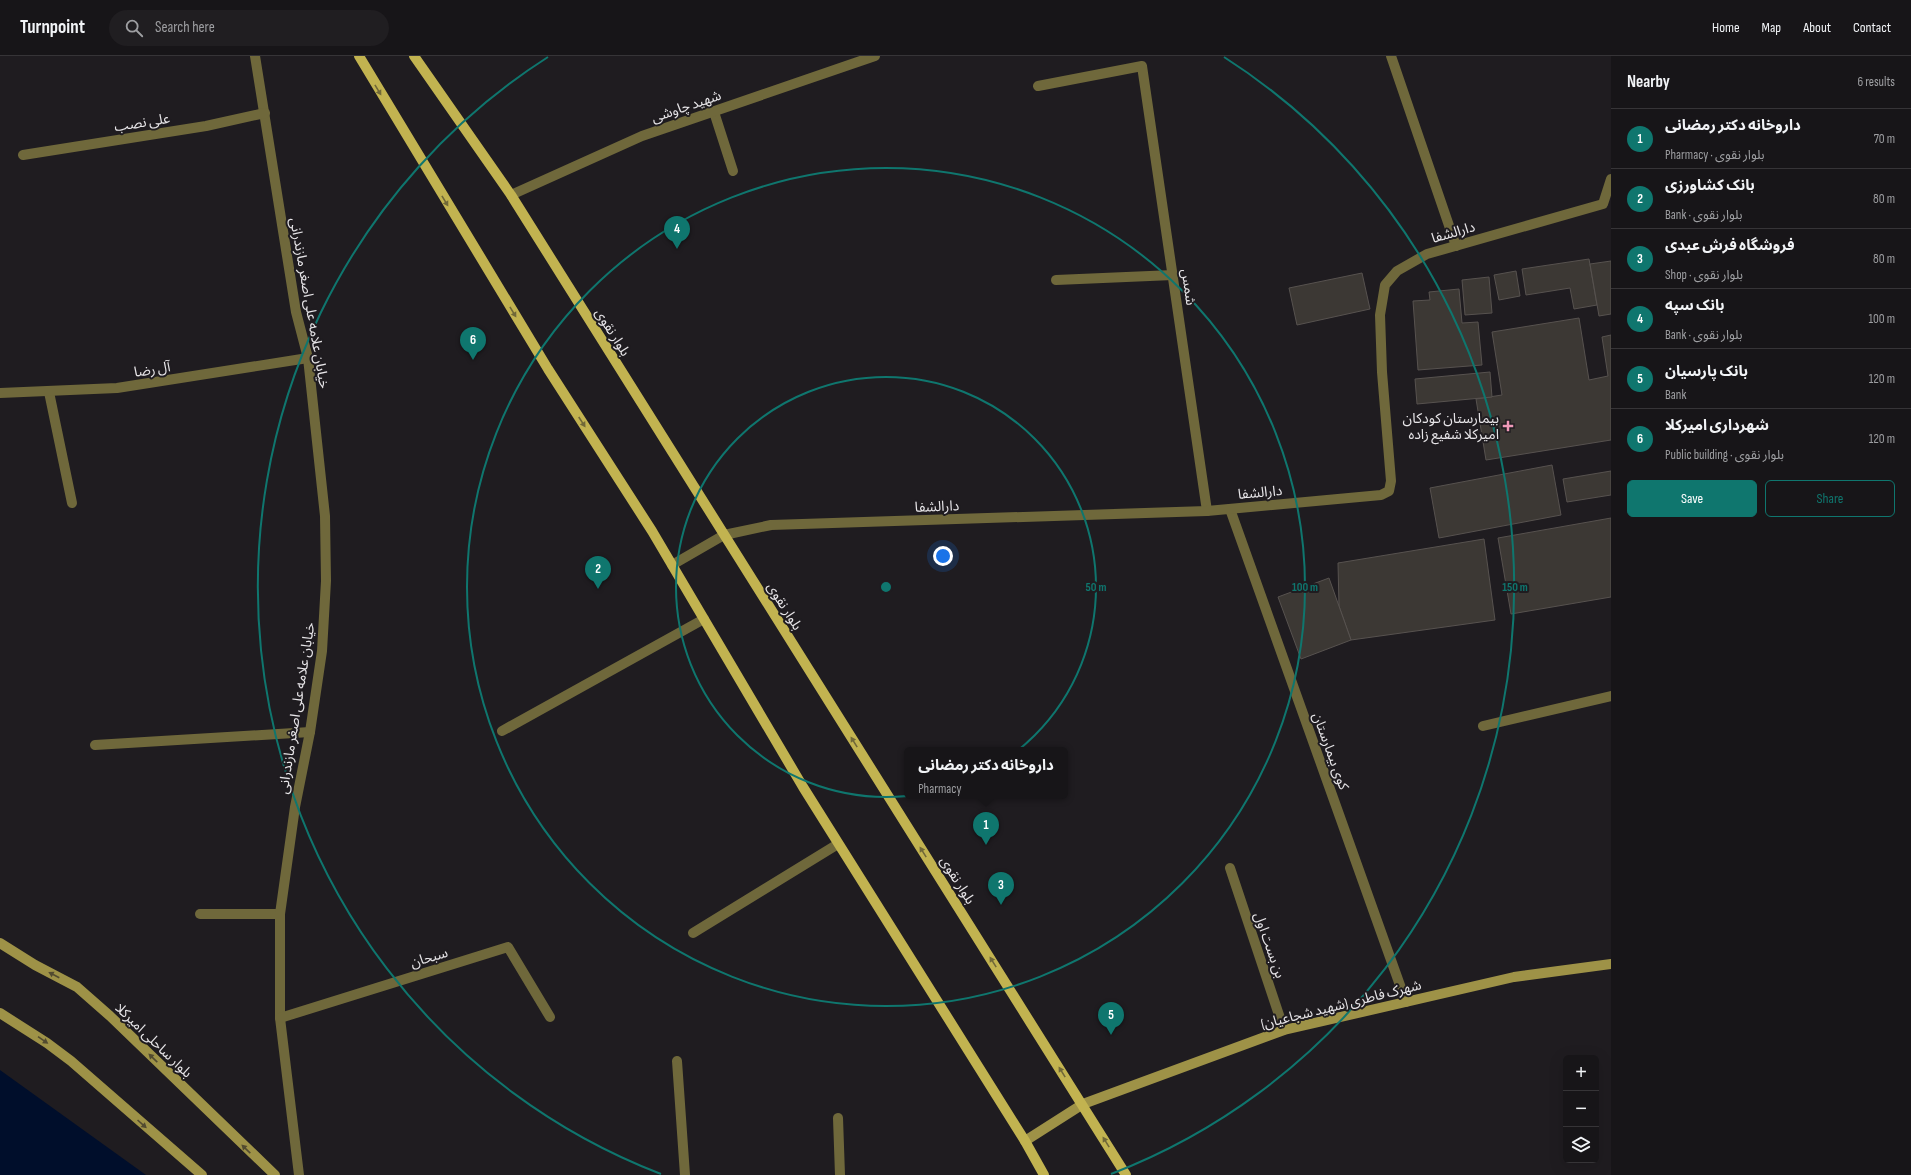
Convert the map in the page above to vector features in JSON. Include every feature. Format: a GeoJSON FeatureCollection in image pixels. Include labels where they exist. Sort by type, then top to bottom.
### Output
{"type":"FeatureCollection","features":[{"type":"Feature","properties":{"kind":"main road"},"geometry":{"type":"LineString","coordinates":[[359,56],[548,369],[652,531],[838,844],[1026,1141],[1044,1175]]}},
{"type":"Feature","properties":{"kind":"main road","name":"بلوار نقوی"},"geometry":{"type":"LineString","coordinates":[[414,56],[511,195],[1083,1104],[1126,1175]]}},
{"type":"Feature","properties":{"kind":"main road","name":"بلوار ساحلی امیرکلا"},"geometry":{"type":"LineString","coordinates":[[0,943],[83,992],[110,1016],[275,1175]]}},
{"type":"Feature","properties":{"kind":"main road","name":"شهرک فاطری (شهید شجاعیان)"},"geometry":{"type":"LineString","coordinates":[[1026,1141],[1083,1104],[1284,1030],[1514,977],[1611,964]]}},
{"type":"Feature","properties":{"kind":"main road"},"geometry":{"type":"LineString","coordinates":[[0,1013],[47,1043],[71,1061],[202,1175]]}},
{"type":"Feature","properties":{"kind":"street","name":"خیابان علامه علی اصغر مازندرانی"},"geometry":{"type":"LineString","coordinates":[[256,56],[296,312],[308,358],[325,516],[326,581],[322,651],[310,732],[295,807],[280,914],[280,1018],[299,1175]]}},
{"type":"Feature","properties":{"kind":"street","name":"شهید چاوشی"},"geometry":{"type":"LineString","coordinates":[[511,195],[642,136],[875,56]]}},
{"type":"Feature","properties":{"kind":"street"},"geometry":{"type":"LineString","coordinates":[[1391,56],[1456,246]]}},
{"type":"Feature","properties":{"kind":"street","name":"شمس"},"geometry":{"type":"LineString","coordinates":[[1038,86],[1142,66],[1207,511]]}},
{"type":"Feature","properties":{"kind":"street"},"geometry":{"type":"LineString","coordinates":[[714,112],[733,171]]}},
{"type":"Feature","properties":{"kind":"street","name":"علی نصب"},"geometry":{"type":"LineString","coordinates":[[23,155],[206,126],[265,113]]}},
{"type":"Feature","properties":{"kind":"street","name":"دارالشفا"},"geometry":{"type":"LineString","coordinates":[[672,565],[724,535],[771,525],[1207,511],[1381,495],[1389,491],[1391,481],[1382,372],[1380,315],[1385,285],[1397,271],[1427,254],[1603,204],[1611,179]]}},
{"type":"Feature","properties":{"kind":"street"},"geometry":{"type":"LineString","coordinates":[[1056,280],[1173,275]]}},
{"type":"Feature","properties":{"kind":"street","name":"آل رضا"},"geometry":{"type":"LineString","coordinates":[[0,393],[117,388],[308,358]]}},
{"type":"Feature","properties":{"kind":"street"},"geometry":{"type":"LineString","coordinates":[[49,392],[72,503]]}},
{"type":"Feature","properties":{"kind":"street","name":"کوی بیمارستان"},"geometry":{"type":"LineString","coordinates":[[1230,509],[1406,1002]]}},
{"type":"Feature","properties":{"kind":"street"},"geometry":{"type":"LineString","coordinates":[[502,731],[704,619]]}},
{"type":"Feature","properties":{"kind":"street"},"geometry":{"type":"LineString","coordinates":[[1483,726],[1611,696]]}},
{"type":"Feature","properties":{"kind":"street"},"geometry":{"type":"LineString","coordinates":[[95,745],[310,732]]}},
{"type":"Feature","properties":{"kind":"street"},"geometry":{"type":"LineString","coordinates":[[693,933],[838,844]]}},
{"type":"Feature","properties":{"kind":"street","name":"بن بست اول"},"geometry":{"type":"LineString","coordinates":[[1230,868],[1284,1030]]}},
{"type":"Feature","properties":{"kind":"street"},"geometry":{"type":"LineString","coordinates":[[200,914],[280,914]]}},
{"type":"Feature","properties":{"kind":"street","name":"سبحان"},"geometry":{"type":"LineString","coordinates":[[280,1018],[508,947],[550,1017]]}},
{"type":"Feature","properties":{"kind":"street"},"geometry":{"type":"LineString","coordinates":[[677,1061],[685,1175]]}},
{"type":"Feature","properties":{"kind":"street"},"geometry":{"type":"LineString","coordinates":[[838,1118],[840,1175]]}},
{"type":"Feature","properties":{"kind":"water"},"geometry":{"type":"Polygon","coordinates":[[[0,1070],[146,1175],[0,1175],[0,1070]]]}},
{"type":"Feature","properties":{"kind":"building"},"geometry":{"type":"Polygon","coordinates":[[[1589,259],[1597,305],[1574,309],[1570,288],[1526,295],[1522,269],[1589,259]]]}},
{"type":"Feature","properties":{"kind":"building"},"geometry":{"type":"Polygon","coordinates":[[[1611,261],[1611,314],[1599,316],[1590,264],[1611,261]]]}},
{"type":"Feature","properties":{"kind":"building"},"geometry":{"type":"Polygon","coordinates":[[[1516,271],[1520,296],[1499,300],[1494,275],[1516,271]]]}},
{"type":"Feature","properties":{"kind":"building"},"geometry":{"type":"Polygon","coordinates":[[[1362,273],[1370,309],[1297,325],[1289,288],[1362,273]]]}},
{"type":"Feature","properties":{"kind":"building"},"geometry":{"type":"Polygon","coordinates":[[[1489,277],[1492,313],[1465,315],[1462,280],[1489,277]]]}},
{"type":"Feature","properties":{"kind":"building"},"geometry":{"type":"Polygon","coordinates":[[[1459,289],[1462,323],[1478,322],[1482,365],[1418,370],[1413,301],[1430,300],[1429,292],[1459,289]]]}},
{"type":"Feature","properties":{"kind":"building"},"geometry":{"type":"Polygon","coordinates":[[[1579,318],[1589,380],[1608,376],[1602,337],[1611,335],[1611,440],[1486,460],[1476,399],[1502,395],[1492,332],[1579,318]]]}},
{"type":"Feature","properties":{"kind":"building"},"geometry":{"type":"Polygon","coordinates":[[[1490,372],[1492,397],[1417,404],[1415,379],[1490,372]]]}},
{"type":"Feature","properties":{"kind":"building"},"geometry":{"type":"Polygon","coordinates":[[[1552,465],[1561,515],[1439,538],[1430,488],[1552,465]]]}},
{"type":"Feature","properties":{"kind":"building"},"geometry":{"type":"Polygon","coordinates":[[[1611,471],[1611,495],[1567,502],[1563,479],[1611,471]]]}},
{"type":"Feature","properties":{"kind":"building"},"geometry":{"type":"Polygon","coordinates":[[[1611,518],[1611,597],[1511,614],[1498,538],[1611,518]]]}},
{"type":"Feature","properties":{"kind":"building"},"geometry":{"type":"Polygon","coordinates":[[[1484,539],[1495,620],[1351,640],[1339,606],[1338,563],[1484,539]]]}},
{"type":"Feature","properties":{"kind":"building"},"geometry":{"type":"Polygon","coordinates":[[[1329,578],[1351,640],[1301,659],[1278,597],[1329,578]]]}},
{"type":"Feature","properties":{"kind":"place","name":"بانک سپه"},"geometry":{"type":"Point","coordinates":[677,249]}},
{"type":"Feature","properties":{"kind":"place","name":"شهرداری امیرکلا"},"geometry":{"type":"Point","coordinates":[473,360]}},
{"type":"Feature","properties":{"kind":"place","name":"بیمارستان کودکان امیرکلا شفیع زاده"},"geometry":{"type":"Point","coordinates":[1508,426]}},
{"type":"Feature","properties":{"kind":"place","name":"بانک کشاورزی"},"geometry":{"type":"Point","coordinates":[598,589]}},
{"type":"Feature","properties":{"kind":"place","name":"داروخانه دکتر رمضانی"},"geometry":{"type":"Point","coordinates":[986,845]}},
{"type":"Feature","properties":{"kind":"place","name":"فروشگاه فرش عبدی"},"geometry":{"type":"Point","coordinates":[1001,905]}},
{"type":"Feature","properties":{"kind":"place","name":"بانک پارسیان"},"geometry":{"type":"Point","coordinates":[1111,1035]}}]}
